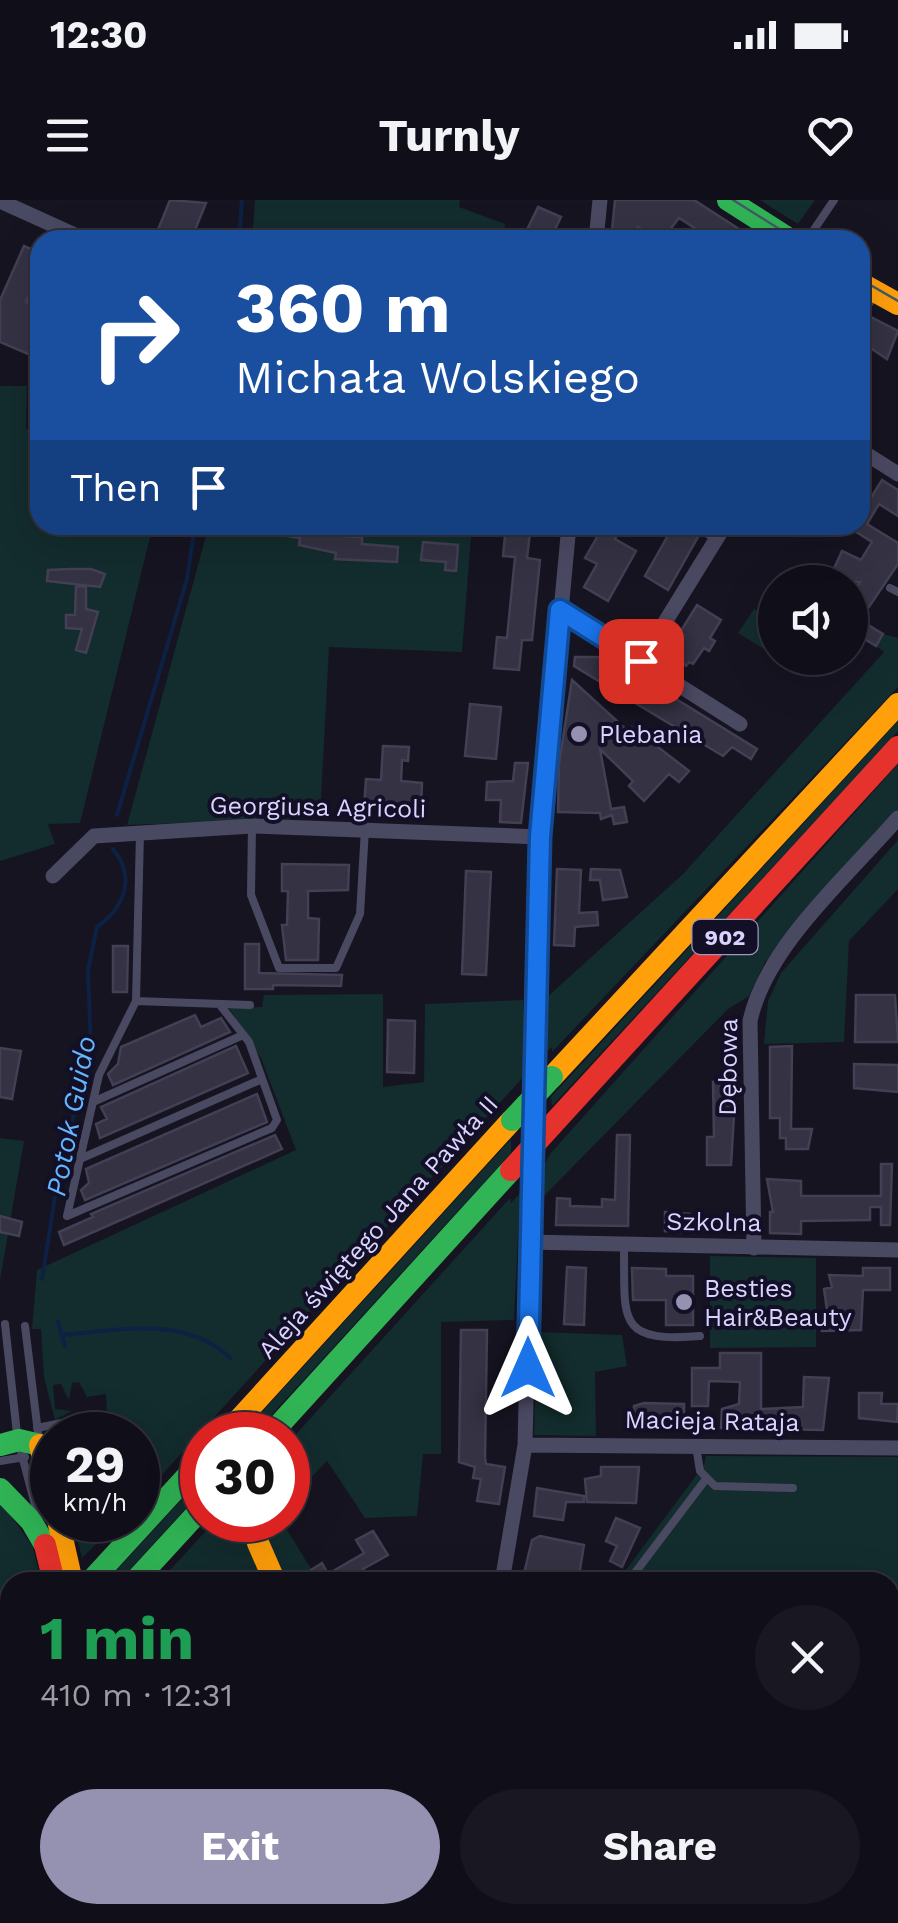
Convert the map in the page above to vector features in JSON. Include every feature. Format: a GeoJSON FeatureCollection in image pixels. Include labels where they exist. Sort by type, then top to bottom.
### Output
{"type":"FeatureCollection","features":[{"type":"Feature","properties":{"kind":"main road"},"geometry":{"type":"LineString","coordinates":[[728,200],[774,230]]}},
{"type":"Feature","properties":{"kind":"main road"},"geometry":{"type":"LineString","coordinates":[[870,297],[898,304]]}},
{"type":"Feature","properties":{"kind":"main road","name":"Aleja świętego Jana Pawła II"},"geometry":{"type":"LineString","coordinates":[[247,1412],[898,704]]}},
{"type":"Feature","properties":{"kind":"main road","name":"902"},"geometry":{"type":"LineString","coordinates":[[291,1412],[898,747]]}},
{"type":"Feature","properties":{"kind":"main road"},"geometry":{"type":"LineString","coordinates":[[296,1412],[310,1391]]}},
{"type":"Feature","properties":{"kind":"main road"},"geometry":{"type":"LineString","coordinates":[[95,1572],[180,1483]]}},
{"type":"Feature","properties":{"kind":"main road"},"geometry":{"type":"LineString","coordinates":[[0,1490],[31,1521],[45,1545],[52,1572]]}},
{"type":"Feature","properties":{"kind":"main road"},"geometry":{"type":"LineString","coordinates":[[143,1572],[180,1532]]}},
{"type":"Feature","properties":{"kind":"main road"},"geometry":{"type":"LineString","coordinates":[[68,1542],[81,1572]]}},
{"type":"Feature","properties":{"kind":"main road"},"geometry":{"type":"LineString","coordinates":[[258,1542],[271,1572]]}},
{"type":"Feature","properties":{"kind":"street"},"geometry":{"type":"LineString","coordinates":[[597,230],[600,200]]}},
{"type":"Feature","properties":{"kind":"street"},"geometry":{"type":"LineString","coordinates":[[0,201],[64,230]]}},
{"type":"Feature","properties":{"kind":"street"},"geometry":{"type":"LineString","coordinates":[[870,456],[898,474]]}},
{"type":"Feature","properties":{"kind":"street"},"geometry":{"type":"LineString","coordinates":[[504,1572],[525,1445],[540,837],[569,535]]}},
{"type":"Feature","properties":{"kind":"street"},"geometry":{"type":"LineString","coordinates":[[641,661],[719,535]]}},
{"type":"Feature","properties":{"kind":"street"},"geometry":{"type":"LineString","coordinates":[[560,610],[740,724]]}},
{"type":"Feature","properties":{"kind":"street","name":"Dębowa"},"geometry":{"type":"LineString","coordinates":[[754,1248],[750,1021],[757,990],[774,961],[898,818]]}},
{"type":"Feature","properties":{"kind":"street","name":"Georgiusa Agricoli"},"geometry":{"type":"LineString","coordinates":[[52,876],[94,836],[252,826],[540,837]]}},
{"type":"Feature","properties":{"kind":"street","name":"Szkolna"},"geometry":{"type":"LineString","coordinates":[[528,1242],[898,1250]]}},
{"type":"Feature","properties":{"kind":"street","name":"Macieja Rataja"},"geometry":{"type":"LineString","coordinates":[[525,1445],[898,1448]]}},
{"type":"Feature","properties":{"kind":"lane"},"geometry":{"type":"LineString","coordinates":[[814,230],[834,200]]}},
{"type":"Feature","properties":{"kind":"lane"},"geometry":{"type":"LineString","coordinates":[[252,826],[251,896],[279,968],[336,968],[360,914],[365,830]]}},
{"type":"Feature","properties":{"kind":"lane"},"geometry":{"type":"LineString","coordinates":[[140,833],[136,1001],[99,1075],[67,1216],[272,1128],[278,1120],[243,1034],[220,1006]]}},
{"type":"Feature","properties":{"kind":"lane"},"geometry":{"type":"LineString","coordinates":[[136,1001],[250,1005]]}},
{"type":"Feature","properties":{"kind":"lane"},"geometry":{"type":"LineString","coordinates":[[93,1102],[243,1034]]}},
{"type":"Feature","properties":{"kind":"lane"},"geometry":{"type":"LineString","coordinates":[[80,1159],[262,1079]]}},
{"type":"Feature","properties":{"kind":"lane"},"geometry":{"type":"LineString","coordinates":[[624,1245],[624,1305],[634,1326],[655,1340],[700,1336]]}},
{"type":"Feature","properties":{"kind":"lane"},"geometry":{"type":"LineString","coordinates":[[5,1324],[12,1402],[45,1545]]}},
{"type":"Feature","properties":{"kind":"lane"},"geometry":{"type":"LineString","coordinates":[[0,1461],[20,1442],[24,1326]]}},
{"type":"Feature","properties":{"kind":"lane"},"geometry":{"type":"LineString","coordinates":[[12,1402],[10,1423],[20,1442]]}},
{"type":"Feature","properties":{"kind":"lane"},"geometry":{"type":"LineString","coordinates":[[696,1446],[696,1459],[706,1479],[715,1486],[793,1488]]}},
{"type":"Feature","properties":{"kind":"lane"},"geometry":{"type":"LineString","coordinates":[[636,1572],[706,1479]]}},
{"type":"Feature","properties":{"kind":"green space"},"geometry":{"type":"Polygon","coordinates":[[[255,200],[460,200],[459,207],[505,224],[504,230],[253,230],[255,200]]]}},
{"type":"Feature","properties":{"kind":"green space"},"geometry":{"type":"Polygon","coordinates":[[[760,200],[815,200],[798,224],[760,200]]]}},
{"type":"Feature","properties":{"kind":"green space"},"geometry":{"type":"Polygon","coordinates":[[[0,386],[27,386],[30,535],[151,535],[80,823],[48,824],[55,844],[0,861],[0,386]]]}},
{"type":"Feature","properties":{"kind":"green space"},"geometry":{"type":"Polygon","coordinates":[[[206,535],[471,535],[462,652],[329,647],[320,818],[127,825],[206,535]]]}},
{"type":"Feature","properties":{"kind":"green space"},"geometry":{"type":"Polygon","coordinates":[[[754,609],[758,611],[758,645],[738,633],[754,609]]]}},
{"type":"Feature","properties":{"kind":"green space"},"geometry":{"type":"Polygon","coordinates":[[[883,634],[898,638],[898,687],[552,1052],[552,1047],[545,1053],[545,999],[683,874],[863,675],[868,675],[868,670],[884,652],[876,646],[883,634]]]}},
{"type":"Feature","properties":{"kind":"green space"},"geometry":{"type":"Polygon","coordinates":[[[898,721],[898,731],[552,1106],[551,1097],[898,721]]]}},
{"type":"Feature","properties":{"kind":"green space"},"geometry":{"type":"Polygon","coordinates":[[[898,764],[898,810],[765,962],[749,996],[728,1009],[540,1200],[541,1171],[550,1154],[898,764]]]}},
{"type":"Feature","properties":{"kind":"green space"},"geometry":{"type":"Polygon","coordinates":[[[898,840],[898,889],[849,941],[844,1042],[764,1044],[768,1001],[781,973],[898,840]]]}},
{"type":"Feature","properties":{"kind":"green space"},"geometry":{"type":"Polygon","coordinates":[[[383,994],[383,1087],[424,1082],[425,1004],[523,1000],[526,1074],[219,1412],[180,1412],[180,1455],[160,1477],[160,1412],[107,1412],[106,1394],[87,1397],[79,1382],[72,1383],[69,1400],[61,1384],[53,1385],[55,1409],[72,1411],[53,1412],[44,1377],[41,1329],[32,1329],[37,1270],[296,1150],[261,1058],[229,1008],[262,1007],[264,995],[383,994]]]}},
{"type":"Feature","properties":{"kind":"green space"},"geometry":{"type":"Polygon","coordinates":[[[0,1138],[24,1141],[0,1280],[0,1138]]]}},
{"type":"Feature","properties":{"kind":"green space"},"geometry":{"type":"Polygon","coordinates":[[[511,1139],[511,1153],[274,1412],[262,1412],[511,1139]]]}},
{"type":"Feature","properties":{"kind":"green space"},"geometry":{"type":"Polygon","coordinates":[[[520,1193],[514,1320],[441,1322],[441,1454],[423,1454],[417,1516],[365,1518],[327,1461],[310,1479],[310,1419],[510,1198],[511,1203],[520,1193]]]}},
{"type":"Feature","properties":{"kind":"green space"},"geometry":{"type":"Polygon","coordinates":[[[710,1256],[816,1258],[816,1347],[710,1348],[710,1256]]]}},
{"type":"Feature","properties":{"kind":"green space"},"geometry":{"type":"Polygon","coordinates":[[[537,1332],[622,1335],[627,1366],[595,1372],[596,1436],[534,1435],[537,1332]]]}},
{"type":"Feature","properties":{"kind":"green space"},"geometry":{"type":"Polygon","coordinates":[[[706,1456],[898,1457],[898,1572],[624,1572],[704,1465],[706,1456]]]}},
{"type":"Feature","properties":{"kind":"green space"},"geometry":{"type":"Polygon","coordinates":[[[0,1500],[33,1547],[39,1572],[0,1572],[0,1500]]]}},
{"type":"Feature","properties":{"kind":"green space"},"geometry":{"type":"Polygon","coordinates":[[[180,1501],[180,1515],[160,1536],[160,1523],[180,1501]]]}},
{"type":"Feature","properties":{"kind":"green space"},"geometry":{"type":"Polygon","coordinates":[[[78,1542],[98,1542],[82,1558],[78,1542]]]}},
{"type":"Feature","properties":{"kind":"green space"},"geometry":{"type":"Polygon","coordinates":[[[143,1542],[155,1542],[127,1572],[115,1572],[143,1542]]]}},
{"type":"Feature","properties":{"kind":"green space"},"geometry":{"type":"Polygon","coordinates":[[[196,1542],[256,1542],[267,1572],[168,1572],[196,1542]]]}},
{"type":"Feature","properties":{"kind":"green space"},"geometry":{"type":"Polygon","coordinates":[[[267,1542],[294,1542],[313,1572],[278,1572],[267,1542]]]}},
{"type":"Feature","properties":{"kind":"building"},"geometry":{"type":"Polygon","coordinates":[[[170,200],[206,203],[195,230],[158,230],[170,200]]]}},
{"type":"Feature","properties":{"kind":"building"},"geometry":{"type":"Polygon","coordinates":[[[615,200],[694,200],[740,230],[698,230],[679,218],[670,230],[612,230],[615,200]]]}},
{"type":"Feature","properties":{"kind":"building"},"geometry":{"type":"Polygon","coordinates":[[[538,207],[561,217],[555,230],[527,230],[538,207]]]}},
{"type":"Feature","properties":{"kind":"building"},"geometry":{"type":"Polygon","coordinates":[[[24,246],[30,249],[30,293],[26,302],[30,304],[30,355],[0,342],[0,300],[24,246]]]}},
{"type":"Feature","properties":{"kind":"building"},"geometry":{"type":"Polygon","coordinates":[[[870,319],[898,331],[887,359],[870,348],[870,319]]]}},
{"type":"Feature","properties":{"kind":"building"},"geometry":{"type":"Polygon","coordinates":[[[882,480],[898,490],[898,516],[879,504],[870,519],[870,499],[882,480]]]}},
{"type":"Feature","properties":{"kind":"building"},"geometry":{"type":"Polygon","coordinates":[[[870,526],[898,543],[898,564],[868,608],[868,565],[836,565],[842,551],[861,560],[872,542],[861,535],[870,535],[870,526]]]}},
{"type":"Feature","properties":{"kind":"building"},"geometry":{"type":"Polygon","coordinates":[[[505,535],[530,535],[527,558],[540,560],[532,640],[522,640],[519,670],[494,668],[497,637],[507,638],[515,557],[503,556],[505,535]]]}},
{"type":"Feature","properties":{"kind":"building"},"geometry":{"type":"Polygon","coordinates":[[[598,535],[617,535],[615,539],[636,551],[608,601],[584,587],[597,564],[585,558],[598,535]]]}},
{"type":"Feature","properties":{"kind":"building"},"geometry":{"type":"Polygon","coordinates":[[[668,535],[698,537],[668,590],[645,576],[668,535]]]}},
{"type":"Feature","properties":{"kind":"building"},"geometry":{"type":"Polygon","coordinates":[[[287,536],[362,537],[362,544],[398,547],[397,562],[335,559],[336,553],[299,545],[300,538],[287,536]]]}},
{"type":"Feature","properties":{"kind":"building"},"geometry":{"type":"Polygon","coordinates":[[[423,542],[458,545],[456,571],[445,570],[446,562],[421,560],[423,542]]]}},
{"type":"Feature","properties":{"kind":"building"},"geometry":{"type":"Polygon","coordinates":[[[91,569],[105,574],[100,587],[47,581],[48,570],[91,569]]]}},
{"type":"Feature","properties":{"kind":"building"},"geometry":{"type":"Polygon","coordinates":[[[76,586],[86,587],[86,609],[98,612],[86,653],[76,650],[82,629],[66,628],[66,615],[75,615],[76,586]]]}},
{"type":"Feature","properties":{"kind":"building"},"geometry":{"type":"Polygon","coordinates":[[[697,605],[721,620],[710,638],[715,641],[709,651],[704,648],[693,664],[689,662],[686,666],[669,650],[697,605]]]}},
{"type":"Feature","properties":{"kind":"building"},"geometry":{"type":"Polygon","coordinates":[[[868,625],[883,634],[876,646],[868,641],[868,625]]]}},
{"type":"Feature","properties":{"kind":"building"},"geometry":{"type":"Polygon","coordinates":[[[575,657],[608,657],[757,749],[751,759],[732,747],[723,756],[574,666],[575,657]]]}},
{"type":"Feature","properties":{"kind":"building"},"geometry":{"type":"Polygon","coordinates":[[[572,680],[629,732],[632,727],[689,771],[679,782],[669,774],[644,801],[629,786],[633,781],[600,749],[611,809],[624,807],[627,822],[614,824],[612,815],[601,819],[600,813],[558,812],[559,764],[572,680]]]}},
{"type":"Feature","properties":{"kind":"building"},"geometry":{"type":"Polygon","coordinates":[[[470,704],[501,707],[496,759],[465,756],[470,704]]]}},
{"type":"Feature","properties":{"kind":"building"},"geometry":{"type":"Polygon","coordinates":[[[383,746],[409,747],[408,761],[402,760],[401,781],[422,783],[421,810],[364,808],[366,779],[381,780],[383,746]]]}},
{"type":"Feature","properties":{"kind":"building"},"geometry":{"type":"Polygon","coordinates":[[[515,763],[528,763],[521,823],[500,822],[501,800],[486,800],[487,782],[513,781],[515,763]]]}},
{"type":"Feature","properties":{"kind":"building"},"geometry":{"type":"Polygon","coordinates":[[[282,864],[349,865],[348,890],[308,891],[308,918],[319,919],[318,960],[286,960],[282,925],[287,925],[288,891],[282,891],[282,864]]]}},
{"type":"Feature","properties":{"kind":"building"},"geometry":{"type":"Polygon","coordinates":[[[557,869],[581,870],[579,913],[597,912],[598,925],[575,927],[574,946],[554,945],[557,869]]]}},
{"type":"Feature","properties":{"kind":"building"},"geometry":{"type":"Polygon","coordinates":[[[591,869],[620,870],[627,897],[603,900],[600,880],[590,880],[591,869]]]}},
{"type":"Feature","properties":{"kind":"building"},"geometry":{"type":"Polygon","coordinates":[[[466,871],[491,872],[486,975],[462,974],[466,871]]]}},
{"type":"Feature","properties":{"kind":"building"},"geometry":{"type":"Polygon","coordinates":[[[245,944],[259,944],[259,973],[342,975],[341,986],[273,985],[273,989],[245,989],[245,944]]]}},
{"type":"Feature","properties":{"kind":"building"},"geometry":{"type":"Polygon","coordinates":[[[113,946],[128,946],[127,992],[113,992],[113,946]]]}},
{"type":"Feature","properties":{"kind":"building"},"geometry":{"type":"Polygon","coordinates":[[[856,995],[895,995],[898,1042],[855,1042],[856,995]]]}},
{"type":"Feature","properties":{"kind":"building"},"geometry":{"type":"Polygon","coordinates":[[[195,1015],[201,1027],[221,1018],[230,1032],[113,1085],[108,1074],[118,1064],[121,1047],[195,1015]]]}},
{"type":"Feature","properties":{"kind":"building"},"geometry":{"type":"Polygon","coordinates":[[[388,1020],[415,1021],[414,1073],[387,1072],[388,1020]]]}},
{"type":"Feature","properties":{"kind":"building"},"geometry":{"type":"Polygon","coordinates":[[[236,1046],[248,1073],[100,1138],[96,1124],[107,1119],[101,1107],[236,1046]]]}},
{"type":"Feature","properties":{"kind":"building"},"geometry":{"type":"Polygon","coordinates":[[[792,1046],[791,1129],[812,1129],[808,1149],[786,1149],[786,1138],[780,1138],[780,1118],[770,1118],[770,1047],[792,1046]]]}},
{"type":"Feature","properties":{"kind":"building"},"geometry":{"type":"Polygon","coordinates":[[[0,1048],[21,1051],[12,1099],[0,1097],[0,1048]]]}},
{"type":"Feature","properties":{"kind":"building"},"geometry":{"type":"Polygon","coordinates":[[[854,1064],[898,1065],[898,1092],[854,1088],[854,1064]]]}},
{"type":"Feature","properties":{"kind":"building"},"geometry":{"type":"Polygon","coordinates":[[[713,1082],[736,1082],[731,1165],[707,1165],[707,1137],[714,1137],[713,1082]]]}},
{"type":"Feature","properties":{"kind":"building"},"geometry":{"type":"Polygon","coordinates":[[[257,1094],[267,1122],[85,1200],[81,1190],[89,1183],[86,1169],[257,1094]]]}},
{"type":"Feature","properties":{"kind":"building"},"geometry":{"type":"Polygon","coordinates":[[[275,1135],[282,1149],[64,1245],[59,1232],[93,1217],[91,1214],[275,1135]]]}},
{"type":"Feature","properties":{"kind":"building"},"geometry":{"type":"Polygon","coordinates":[[[617,1135],[630,1135],[628,1226],[556,1225],[557,1198],[570,1199],[570,1206],[602,1207],[602,1199],[615,1200],[617,1135]]]}},
{"type":"Feature","properties":{"kind":"building"},"geometry":{"type":"Polygon","coordinates":[[[881,1164],[892,1164],[890,1225],[881,1225],[881,1207],[870,1207],[870,1220],[801,1221],[801,1234],[770,1233],[773,1212],[767,1179],[801,1181],[801,1196],[881,1196],[881,1164]]]}},
{"type":"Feature","properties":{"kind":"building"},"geometry":{"type":"Polygon","coordinates":[[[665,1212],[690,1214],[694,1233],[665,1231],[665,1212]]]}},
{"type":"Feature","properties":{"kind":"building"},"geometry":{"type":"Polygon","coordinates":[[[0,1216],[22,1222],[19,1236],[0,1232],[0,1216]]]}},
{"type":"Feature","properties":{"kind":"building"},"geometry":{"type":"Polygon","coordinates":[[[567,1267],[586,1268],[584,1325],[564,1324],[567,1267]]]}},
{"type":"Feature","properties":{"kind":"building"},"geometry":{"type":"Polygon","coordinates":[[[632,1268],[666,1269],[666,1276],[693,1276],[693,1325],[666,1325],[666,1300],[633,1300],[632,1268]]]}},
{"type":"Feature","properties":{"kind":"building"},"geometry":{"type":"Polygon","coordinates":[[[863,1268],[890,1268],[890,1290],[863,1290],[861,1330],[822,1331],[822,1318],[828,1317],[824,1289],[832,1287],[829,1275],[863,1276],[863,1268]]]}},
{"type":"Feature","properties":{"kind":"building"},"geometry":{"type":"Polygon","coordinates":[[[461,1330],[487,1330],[485,1458],[486,1464],[505,1467],[499,1504],[477,1501],[481,1479],[473,1478],[475,1467],[459,1462],[461,1330]]]}},
{"type":"Feature","properties":{"kind":"building"},"geometry":{"type":"Polygon","coordinates":[[[720,1353],[761,1353],[761,1409],[803,1407],[804,1377],[829,1378],[823,1430],[721,1428],[722,1409],[739,1404],[740,1382],[709,1381],[708,1406],[692,1406],[692,1368],[720,1368],[720,1353]]]}},
{"type":"Feature","properties":{"kind":"building"},"geometry":{"type":"Polygon","coordinates":[[[859,1393],[882,1393],[881,1404],[898,1404],[897,1422],[859,1418],[859,1393]]]}},
{"type":"Feature","properties":{"kind":"building"},"geometry":{"type":"Polygon","coordinates":[[[684,1404],[684,1428],[634,1427],[634,1406],[684,1404]]]}},
{"type":"Feature","properties":{"kind":"building"},"geometry":{"type":"Polygon","coordinates":[[[601,1467],[639,1467],[636,1503],[587,1502],[585,1479],[601,1476],[601,1467]]]}},
{"type":"Feature","properties":{"kind":"building"},"geometry":{"type":"Polygon","coordinates":[[[537,1488],[584,1496],[584,1502],[566,1502],[563,1520],[534,1516],[537,1488]]]}},
{"type":"Feature","properties":{"kind":"building"},"geometry":{"type":"Polygon","coordinates":[[[616,1518],[640,1528],[622,1567],[610,1561],[617,1546],[606,1541],[616,1518]]]}},
{"type":"Feature","properties":{"kind":"building"},"geometry":{"type":"Polygon","coordinates":[[[373,1531],[388,1555],[364,1572],[331,1572],[364,1553],[356,1540],[373,1531]]]}},
{"type":"Feature","properties":{"kind":"building"},"geometry":{"type":"Polygon","coordinates":[[[540,1536],[584,1545],[580,1572],[524,1572],[532,1540],[540,1536]]]}},
{"type":"Feature","properties":{"kind":"building"},"geometry":{"type":"Polygon","coordinates":[[[322,1563],[327,1572],[312,1572],[311,1570],[322,1563]]]}},
{"type":"Feature","properties":{"kind":"waterway","name":"Potok Guido"},"geometry":{"type":"LineString","coordinates":[[240,230],[242,200]]}},
{"type":"Feature","properties":{"kind":"waterway","name":"Potok Guido"},"geometry":{"type":"LineString","coordinates":[[117,815],[187,579],[194,535]]}},
{"type":"Feature","properties":{"kind":"waterway","name":"Potok Guido"},"geometry":{"type":"LineString","coordinates":[[42,1279],[59,1172],[91,1050],[88,970],[97,927],[115,910],[124,891],[124,870],[113,849]]}},
{"type":"Feature","properties":{"kind":"waterway","name":"Potok Guido"},"geometry":{"type":"LineString","coordinates":[[58,1322],[65,1346]]}},
{"type":"Feature","properties":{"kind":"waterway"},"geometry":{"type":"LineString","coordinates":[[63,1335],[151,1328],[193,1336],[230,1358]]}},
{"type":"Feature","properties":{"kind":"tram line"},"geometry":{"type":"LineString","coordinates":[[733,200],[781,230]]}},
{"type":"Feature","properties":{"kind":"tram line"},"geometry":{"type":"LineString","coordinates":[[870,285],[898,301]]}},
{"type":"Feature","properties":{"kind":"traffic: fast"},"geometry":{"type":"LineString","coordinates":[[728,200],[775,230]]}},
{"type":"Feature","properties":{"kind":"traffic: fast"},"geometry":{"type":"LineString","coordinates":[[512,1120],[552,1077]]}},
{"type":"Feature","properties":{"kind":"traffic: fast"},"geometry":{"type":"LineString","coordinates":[[291,1412],[511,1170]]}},
{"type":"Feature","properties":{"kind":"traffic: fast"},"geometry":{"type":"LineString","coordinates":[[0,1445],[19,1440],[30,1443]]}},
{"type":"Feature","properties":{"kind":"traffic: fast"},"geometry":{"type":"LineString","coordinates":[[99,1572],[180,1484]]}},
{"type":"Feature","properties":{"kind":"traffic: fast"},"geometry":{"type":"LineString","coordinates":[[0,1489],[31,1521],[45,1545]]}},
{"type":"Feature","properties":{"kind":"traffic: fast"},"geometry":{"type":"LineString","coordinates":[[143,1572],[180,1532]]}},
{"type":"Feature","properties":{"kind":"traffic: slow"},"geometry":{"type":"LineString","coordinates":[[870,289],[898,304]]}},
{"type":"Feature","properties":{"kind":"traffic: slow"},"geometry":{"type":"LineString","coordinates":[[552,1077],[898,704]]}},
{"type":"Feature","properties":{"kind":"traffic: slow"},"geometry":{"type":"LineString","coordinates":[[246,1412],[512,1120]]}},
{"type":"Feature","properties":{"kind":"traffic: slow"},"geometry":{"type":"LineString","coordinates":[[63,1542],[70,1572]]}},
{"type":"Feature","properties":{"kind":"traffic: slow"},"geometry":{"type":"LineString","coordinates":[[258,1542],[271,1572]]}},
{"type":"Feature","properties":{"kind":"traffic: jam"},"geometry":{"type":"LineString","coordinates":[[551,1126],[898,747]]}},
{"type":"Feature","properties":{"kind":"traffic: jam"},"geometry":{"type":"LineString","coordinates":[[511,1170],[551,1126]]}},
{"type":"Feature","properties":{"kind":"traffic: jam"},"geometry":{"type":"LineString","coordinates":[[45,1545],[52,1572]]}},
{"type":"Feature","properties":{"kind":"place","name":"Plebania"},"geometry":{"type":"Point","coordinates":[579,734]}},
{"type":"Feature","properties":{"kind":"place","name":"Besties Hair&Beauty"},"geometry":{"type":"Point","coordinates":[684,1302]}},
{"type":"Feature","properties":{"kind":"route"},"geometry":{"type":"LineString","coordinates":[[528,1368],[540,837],[560,610],[641,661]]}}]}
